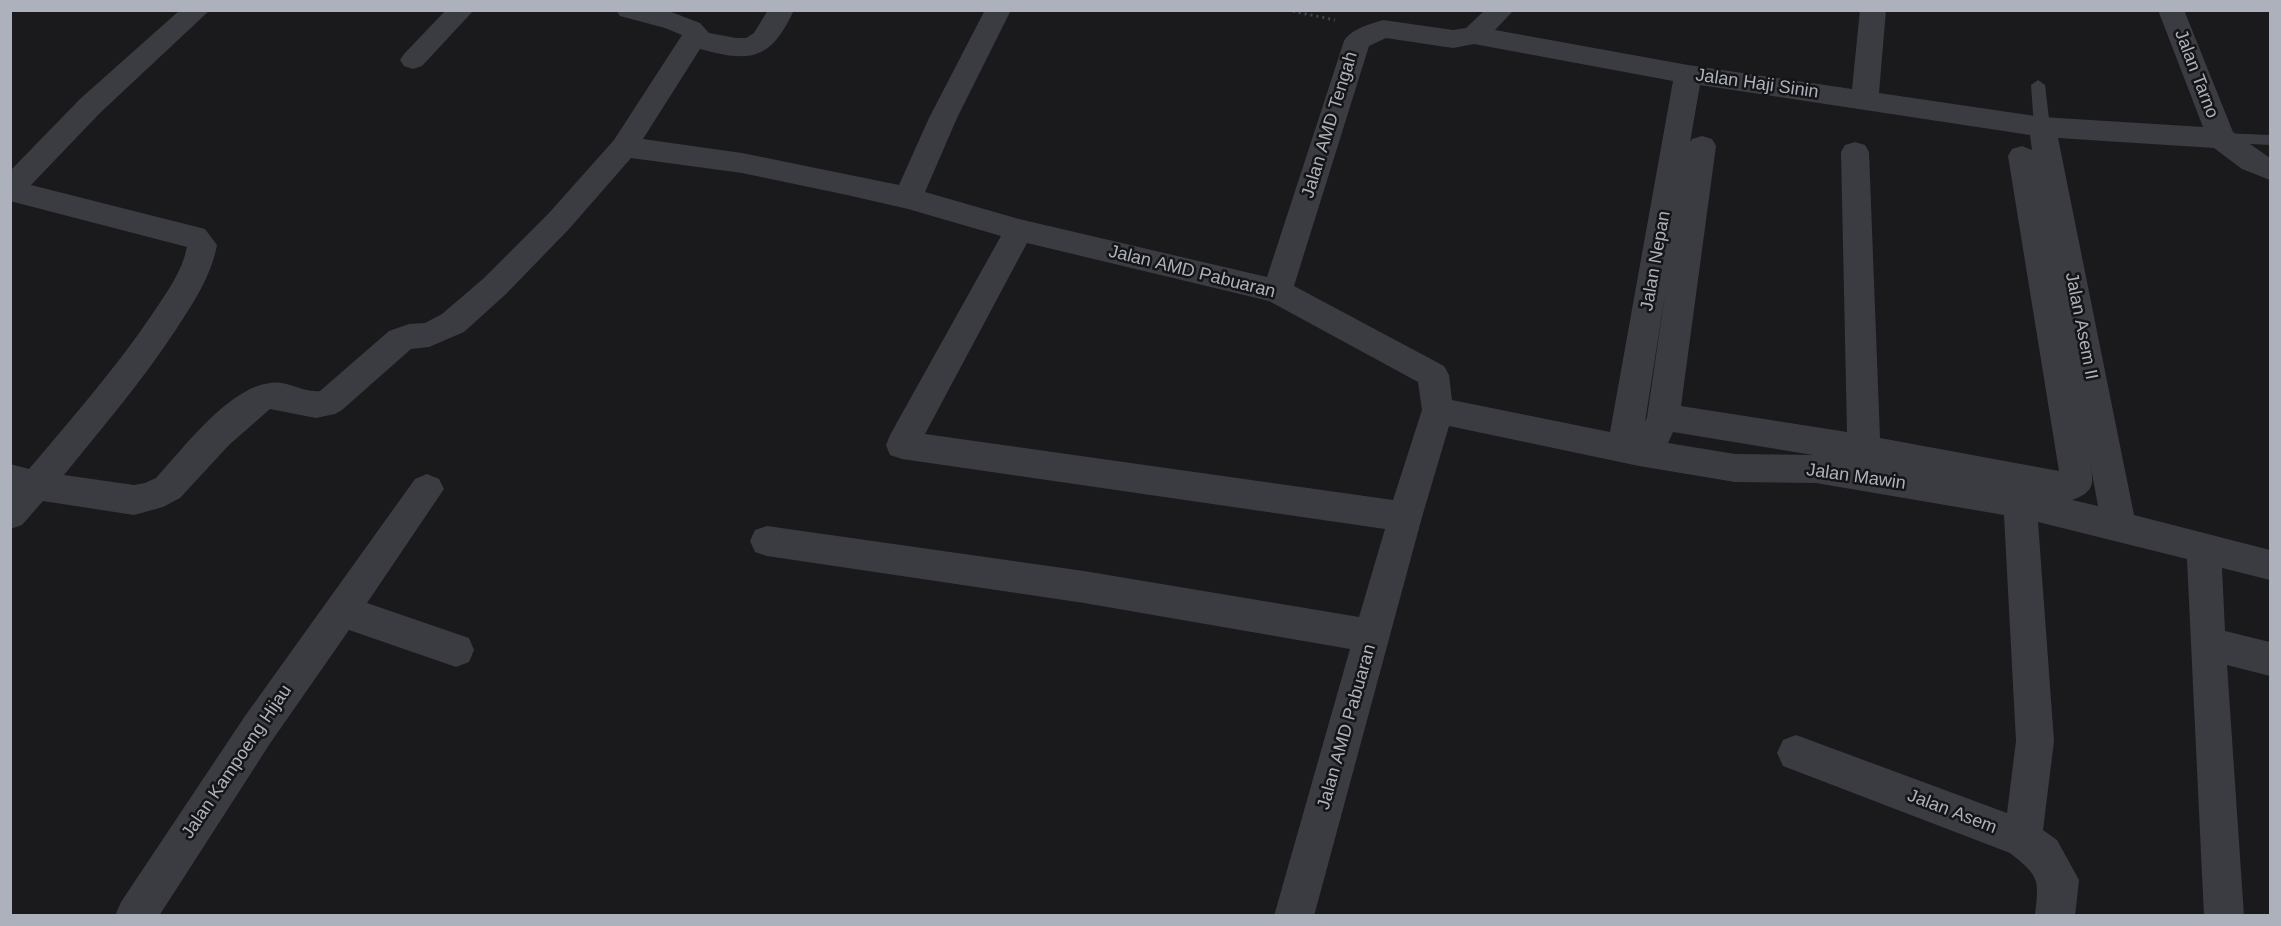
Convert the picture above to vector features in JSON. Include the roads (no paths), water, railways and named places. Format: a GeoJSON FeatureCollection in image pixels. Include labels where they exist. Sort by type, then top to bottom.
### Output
{"type":"FeatureCollection","features":[{"type":"Feature","properties":{"kind":"street"},"geometry":{"type":"LineString","coordinates":[[10,513],[23,481],[151,344],[186,288],[201,258],[202,245],[195,237],[10,190],[90,106],[197,10]]}},
{"type":"Feature","properties":{"kind":"street"},"geometry":{"type":"LineString","coordinates":[[413,60],[461,10]]}},
{"type":"Feature","properties":{"kind":"street"},"geometry":{"type":"LineString","coordinates":[[23,481],[134,500],[151,497],[168,488],[256,400],[277,396],[315,406],[331,401],[400,340],[409,336],[429,335],[453,323],[495,286],[559,221],[624,147],[696,33],[682,25],[629,10]]}},
{"type":"Feature","properties":{"kind":"street"},"geometry":{"type":"LineString","coordinates":[[694,38],[718,45],[752,46],[762,42],[782,10]]}},
{"type":"Feature","properties":{"kind":"street"},"geometry":{"type":"LineString","coordinates":[[908,198],[943,118],[998,10]]}},
{"type":"Feature","properties":{"kind":"street"},"geometry":{"type":"LineString","coordinates":[[1473,35],[1501,10]]}},
{"type":"Feature","properties":{"kind":"street"},"geometry":{"type":"LineString","coordinates":[[1865,100],[1873,10]]}},
{"type":"Feature","properties":{"kind":"street","name":"Jalan Tarno"},"geometry":{"type":"LineString","coordinates":[[2171,10],[2221,138]]}},
{"type":"Feature","properties":{"kind":"street","name":"Jalan AMD Tengah"},"geometry":{"type":"LineString","coordinates":[[1277,291],[1357,41],[1383,29],[1454,39],[1473,35]]}},
{"type":"Feature","properties":{"kind":"street","name":"Jalan Haji Sinin"},"geometry":{"type":"LineString","coordinates":[[1473,35],[1688,74],[2042,127],[2221,138]]}},
{"type":"Feature","properties":{"kind":"street","name":"Jalan Nepan"},"geometry":{"type":"LineString","coordinates":[[1632,450],[1688,74]]}},
{"type":"Feature","properties":{"kind":"street","name":"Jalan Asem II"},"geometry":{"type":"LineString","coordinates":[[2042,127],[2119,526]]}},
{"type":"Feature","properties":{"kind":"street"},"geometry":{"type":"LineString","coordinates":[[2221,138],[2252,162],[2271,170]]}},
{"type":"Feature","properties":{"kind":"street"},"geometry":{"type":"LineString","coordinates":[[1632,450],[1653,441],[1663,417],[1702,146]]}},
{"type":"Feature","properties":{"kind":"street","name":"Jalan AMD Pabuaran"},"geometry":{"type":"LineString","coordinates":[[624,147],[742,163],[908,198],[1019,230],[1277,291],[1433,375],[1438,410],[1405,517],[1294,915]]}},
{"type":"Feature","properties":{"kind":"street"},"geometry":{"type":"LineString","coordinates":[[1855,152],[1864,449]]}},
{"type":"Feature","properties":{"kind":"street"},"geometry":{"type":"LineString","coordinates":[[1663,417],[1864,449],[2068,487],[2077,482],[2022,156]]}},
{"type":"Feature","properties":{"kind":"street"},"geometry":{"type":"LineString","coordinates":[[1019,230],[902,445],[1405,517]]}},
{"type":"Feature","properties":{"kind":"street","name":"Jalan Mawin"},"geometry":{"type":"LineString","coordinates":[[1438,410],[1632,450],[1735,468],[1816,469],[2020,503],[2271,565]]}},
{"type":"Feature","properties":{"kind":"street","name":"Jalan Kampoeng Hijau"},"geometry":{"type":"LineString","coordinates":[[135,915],[258,729],[427,489]]}},
{"type":"Feature","properties":{"kind":"street"},"geometry":{"type":"LineString","coordinates":[[2020,503],[2035,741],[2023,838]]}},
{"type":"Feature","properties":{"kind":"street"},"geometry":{"type":"LineString","coordinates":[[767,541],[1084,587],[1372,636]]}},
{"type":"Feature","properties":{"kind":"street"},"geometry":{"type":"LineString","coordinates":[[2204,548],[2224,915]]}},
{"type":"Feature","properties":{"kind":"street"},"geometry":{"type":"LineString","coordinates":[[342,611],[456,650]]}},
{"type":"Feature","properties":{"kind":"street"},"geometry":{"type":"LineString","coordinates":[[2208,643],[2271,658]]}},
{"type":"Feature","properties":{"kind":"street","name":"Jalan Asem"},"geometry":{"type":"LineString","coordinates":[[1796,753],[2023,838],[2043,854],[2059,880],[2055,915]]}},
{"type":"Feature","properties":{"kind":"lane"},"geometry":{"type":"LineString","coordinates":[[2038,86],[2042,127]]}},
{"type":"Feature","properties":{"kind":"lane"},"geometry":{"type":"LineString","coordinates":[[2221,138],[2271,140]]}}]}
